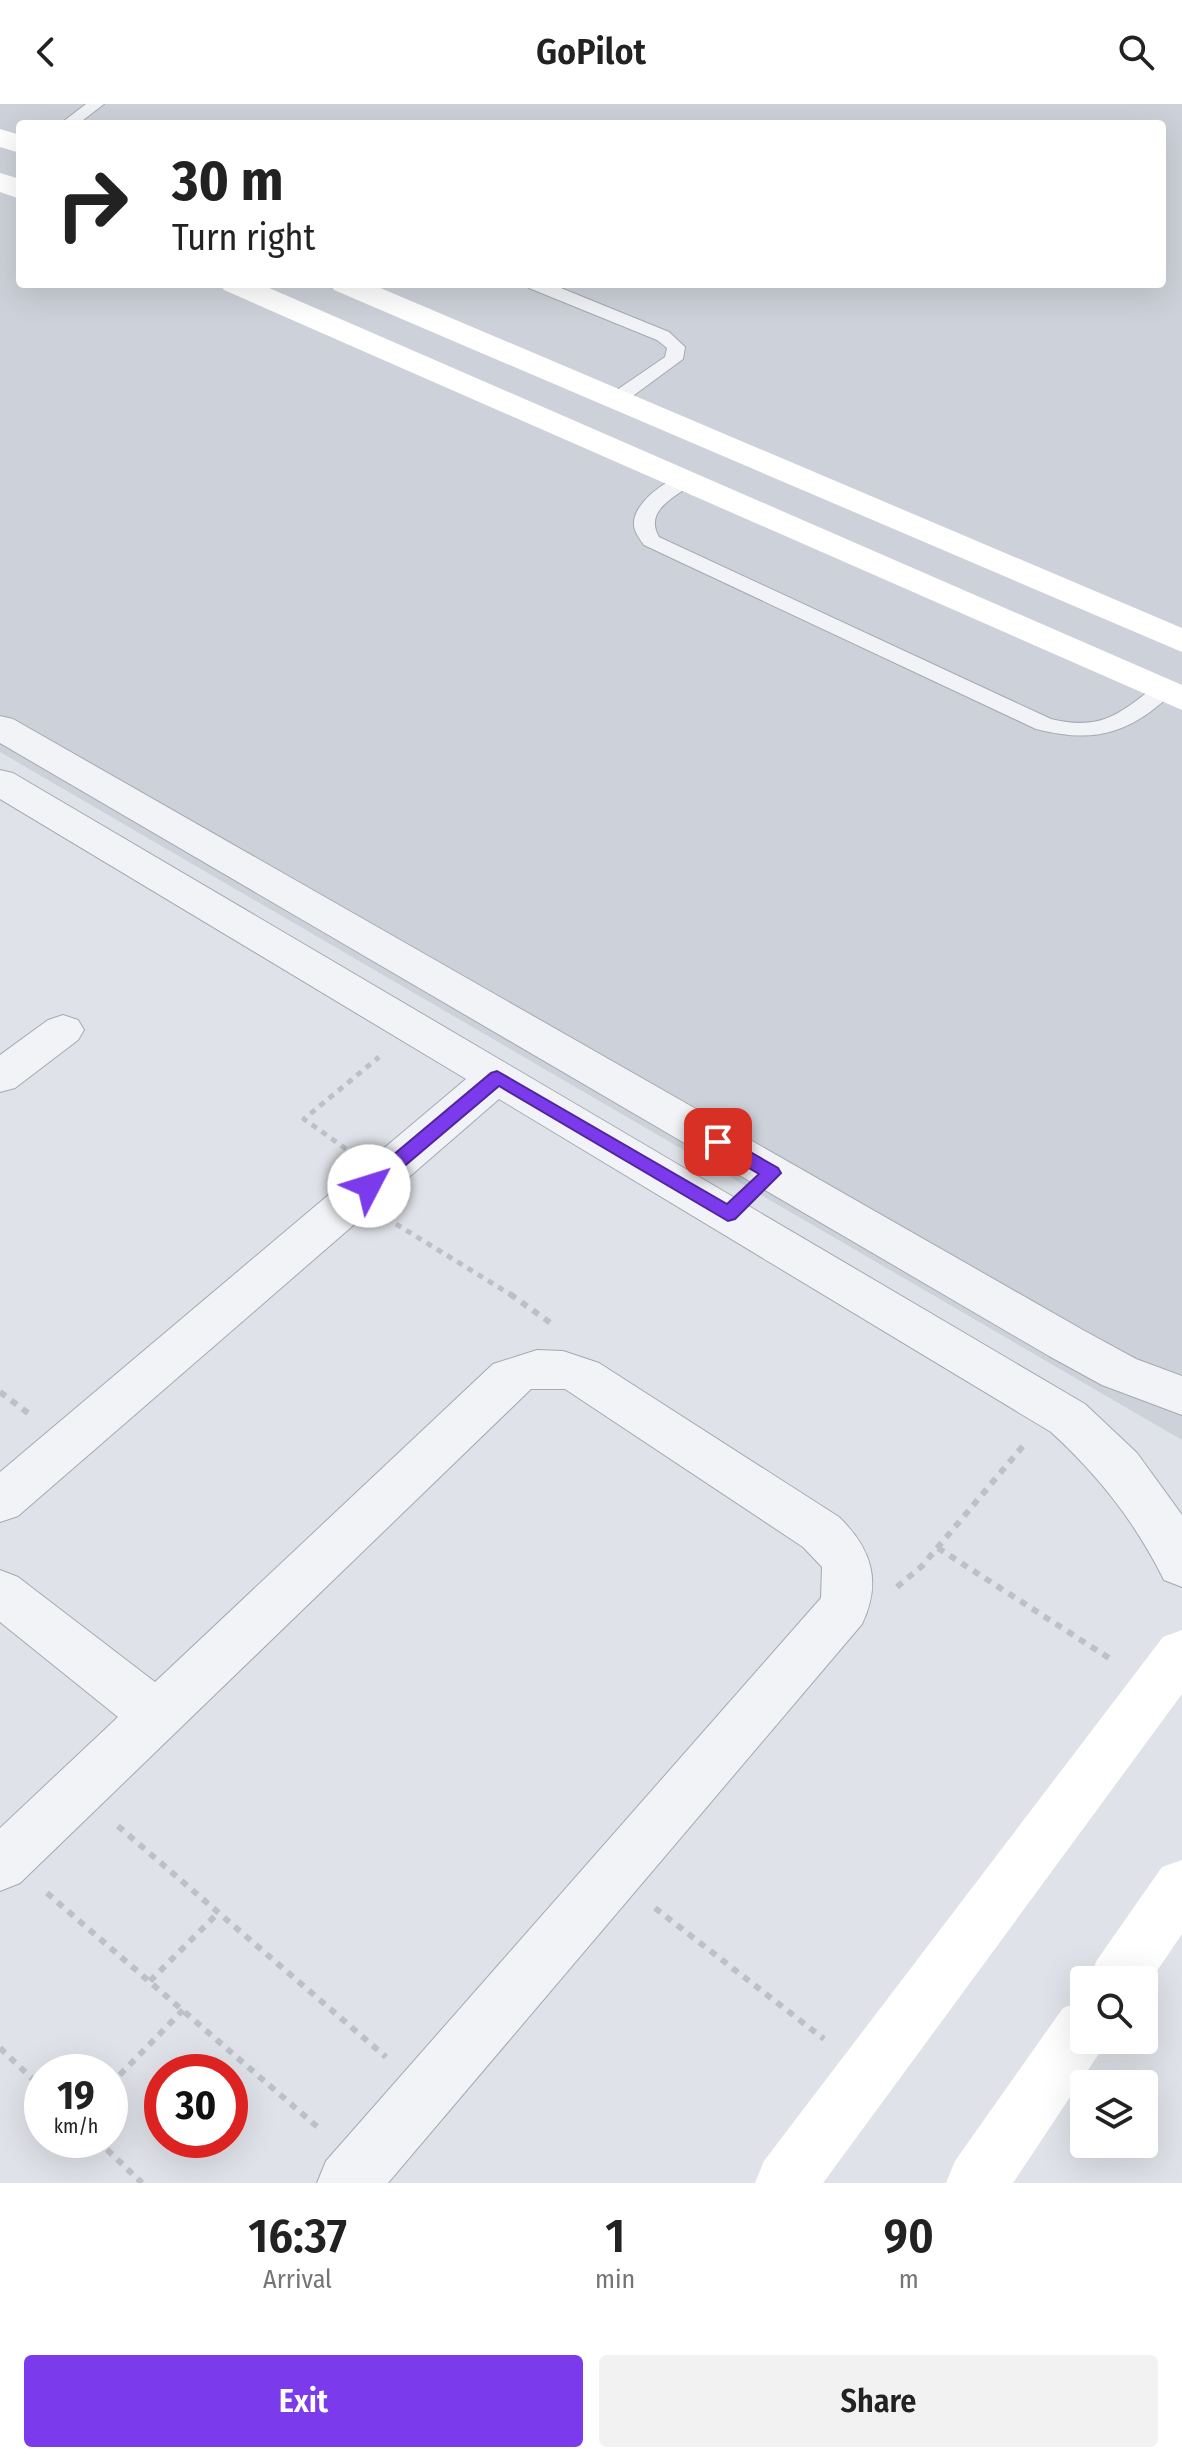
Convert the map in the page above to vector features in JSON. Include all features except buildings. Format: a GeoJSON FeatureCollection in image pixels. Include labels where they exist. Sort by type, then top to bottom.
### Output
{"type":"FeatureCollection","features":[{"type":"Feature","properties":{"kind":"street"},"geometry":{"type":"LineString","coordinates":[[244,288],[1172,695]]}},
{"type":"Feature","properties":{"kind":"street"},"geometry":{"type":"LineString","coordinates":[[356,288],[1182,641]]}},
{"type":"Feature","properties":{"kind":"street"},"geometry":{"type":"LineString","coordinates":[[935,591],[977,554]]}},
{"type":"Feature","properties":{"kind":"street"},"geometry":{"type":"LineString","coordinates":[[6,738],[1119,1372],[1182,1396]]}},
{"type":"Feature","properties":{"kind":"street"},"geometry":{"type":"LineString","coordinates":[[0,782],[1053,1409],[1107,1453],[1142,1492],[1169,1536],[1182,1565]]}},
{"type":"Feature","properties":{"kind":"street"},"geometry":{"type":"LineString","coordinates":[[0,1077],[63,1030]]}},
{"type":"Feature","properties":{"kind":"street"},"geometry":{"type":"LineString","coordinates":[[0,1501],[497,1077]]}},
{"type":"Feature","properties":{"kind":"street"},"geometry":{"type":"LineString","coordinates":[[728,1214],[772,1173]]}},
{"type":"Feature","properties":{"kind":"street"},"geometry":{"type":"LineString","coordinates":[[4,1862],[510,1377],[524,1371],[555,1367],[582,1376],[821,1532],[839,1548],[848,1568],[850,1588],[844,1608],[355,2174]]}},
{"type":"Feature","properties":{"kind":"street"},"geometry":{"type":"LineString","coordinates":[[0,1592],[156,1715]]}},
{"type":"Feature","properties":{"kind":"street"},"geometry":{"type":"LineString","coordinates":[[786,2183],[1169,1670]]}},
{"type":"Feature","properties":{"kind":"street"},"geometry":{"type":"LineString","coordinates":[[1127,1966],[1182,1886]]}},
{"type":"Feature","properties":{"kind":"street"},"geometry":{"type":"LineString","coordinates":[[977,2183],[1070,2048]]}},
{"type":"Feature","properties":{"kind":"lane"},"geometry":{"type":"LineString","coordinates":[[74,120],[96,104]]}},
{"type":"Feature","properties":{"kind":"lane"},"geometry":{"type":"LineString","coordinates":[[545,288],[663,336],[676,347],[674,359],[615,400]]}},
{"type":"Feature","properties":{"kind":"lane"},"geometry":{"type":"LineString","coordinates":[[684,481],[647,509],[642,520],[651,541],[1044,724],[1064,730],[1103,730],[1172,695]]}},
{"type":"Feature","properties":{"kind":"path"},"geometry":{"type":"LineString","coordinates":[[416,1028],[304,1119],[369,1186],[558,1328],[572,1347],[582,1376]]}},
{"type":"Feature","properties":{"kind":"path"},"geometry":{"type":"LineString","coordinates":[[844,1608],[867,1602],[898,1587],[938,1548],[1053,1409]]}},
{"type":"Feature","properties":{"kind":"path"},"geometry":{"type":"LineString","coordinates":[[938,1548],[1169,1670]]}},
{"type":"Feature","properties":{"kind":"path"},"geometry":{"type":"LineString","coordinates":[[78,1791],[426,2092]]}},
{"type":"Feature","properties":{"kind":"path"},"geometry":{"type":"LineString","coordinates":[[4,1862],[183,2010],[355,2174]]}},
{"type":"Feature","properties":{"kind":"path"},"geometry":{"type":"LineString","coordinates":[[613,1875],[869,2074]]}},
{"type":"Feature","properties":{"kind":"path"},"geometry":{"type":"LineString","coordinates":[[150,1981],[218,1913]]}},
{"type":"Feature","properties":{"kind":"path"},"geometry":{"type":"LineString","coordinates":[[128,2067],[183,2010]]}},
{"type":"Feature","properties":{"kind":"path"},"geometry":{"type":"LineString","coordinates":[[0,2048],[24,2071]]}},
{"type":"Feature","properties":{"kind":"path"},"geometry":{"type":"LineString","coordinates":[[116,2158],[142,2183]]}},
{"type":"Feature","properties":{"kind":"shaded area"},"geometry":{"type":"Polygon","coordinates":[[[0,104],[1182,104],[1182,1440],[0,752],[0,104]]]}},
{"type":"Feature","properties":{"kind":"route"},"geometry":{"type":"LineString","coordinates":[[369,1186],[497,1077],[728,1214],[772,1173],[718,1142]]}}]}
